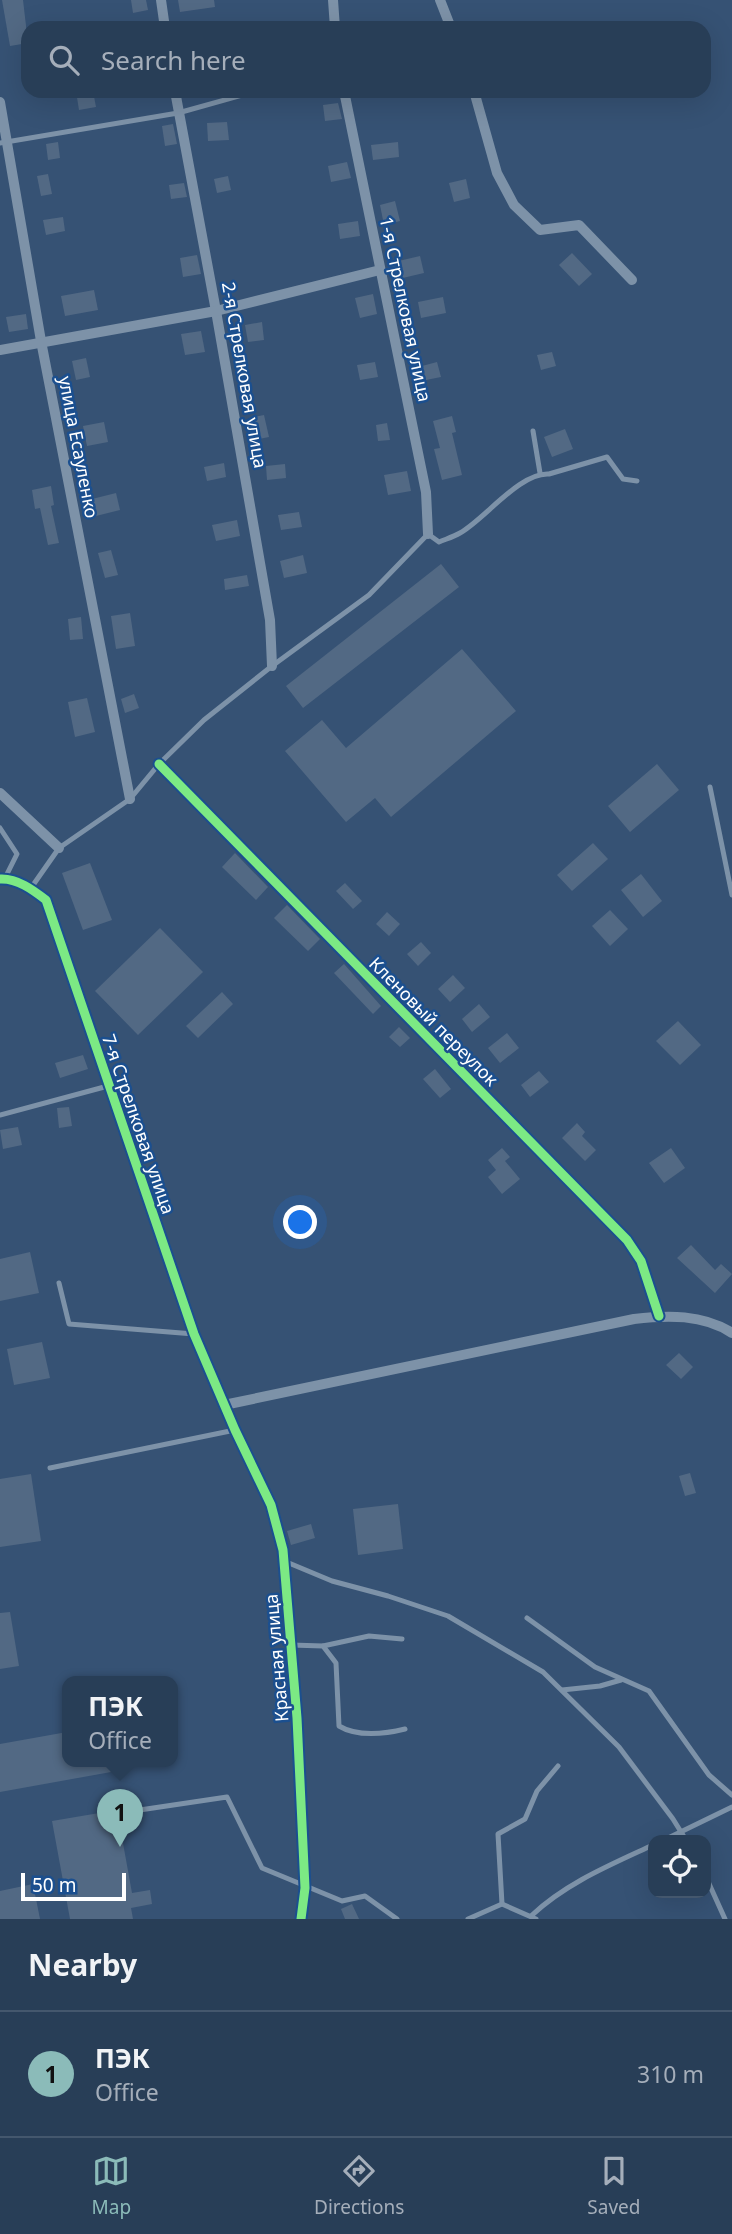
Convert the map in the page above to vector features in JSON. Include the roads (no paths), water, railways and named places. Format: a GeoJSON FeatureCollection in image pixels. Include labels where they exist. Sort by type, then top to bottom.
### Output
{"type":"FeatureCollection","features":[{"type":"Feature","properties":{"kind":"street"},"geometry":{"type":"LineString","coordinates":[[161,0],[164,21]]}},
{"type":"Feature","properties":{"kind":"street"},"geometry":{"type":"LineString","coordinates":[[332,0],[334,21]]}},
{"type":"Feature","properties":{"kind":"street"},"geometry":{"type":"LineString","coordinates":[[440,0],[448,21]]}},
{"type":"Feature","properties":{"kind":"street","name":"2-я Стрелковая улица"},"geometry":{"type":"LineString","coordinates":[[176,98],[270,620],[272,666]]}},
{"type":"Feature","properties":{"kind":"street","name":"1-я Стрелковая улица"},"geometry":{"type":"LineString","coordinates":[[345,98],[426,492],[428,534]]}},
{"type":"Feature","properties":{"kind":"street"},"geometry":{"type":"LineString","coordinates":[[476,98],[497,173],[514,205],[540,230],[579,225],[632,280]]}},
{"type":"Feature","properties":{"kind":"street","name":"улица Есауленко"},"geometry":{"type":"LineString","coordinates":[[0,102],[3,143],[130,799]]}},
{"type":"Feature","properties":{"kind":"street"},"geometry":{"type":"LineString","coordinates":[[0,350],[216,311],[380,270]]}},
{"type":"Feature","properties":{"kind":"street","name":"Кленовый переулок"},"geometry":{"type":"LineString","coordinates":[[159,764],[627,1240],[641,1261],[659,1316]]}},
{"type":"Feature","properties":{"kind":"street"},"geometry":{"type":"LineString","coordinates":[[0,793],[59,848]]}},
{"type":"Feature","properties":{"kind":"street"},"geometry":{"type":"LineString","coordinates":[[3,878],[31,888]]}},
{"type":"Feature","properties":{"kind":"street","name":"7-я Стрелковая улица"},"geometry":{"type":"LineString","coordinates":[[31,888],[46,900],[194,1334],[225,1405]]}},
{"type":"Feature","properties":{"kind":"street"},"geometry":{"type":"LineString","coordinates":[[225,1405],[634,1319],[659,1316],[692,1319],[732,1333]]}},
{"type":"Feature","properties":{"kind":"street","name":"Красная улица"},"geometry":{"type":"LineString","coordinates":[[225,1405],[271,1505],[283,1550],[297,1718],[305,1888],[301,1919]]}},
{"type":"Feature","properties":{"kind":"lane"},"geometry":{"type":"LineString","coordinates":[[3,143],[178,113],[232,98]]}},
{"type":"Feature","properties":{"kind":"lane"},"geometry":{"type":"LineString","coordinates":[[533,431],[540,473]]}},
{"type":"Feature","properties":{"kind":"lane"},"geometry":{"type":"LineString","coordinates":[[31,888],[59,848],[130,799],[159,764],[204,720],[369,595],[428,534],[439,542],[460,533],[523,483],[540,473],[549,474],[607,457],[623,479],[637,481]]}},
{"type":"Feature","properties":{"kind":"lane"},"geometry":{"type":"LineString","coordinates":[[710,787],[732,895]]}},
{"type":"Feature","properties":{"kind":"lane"},"geometry":{"type":"LineString","coordinates":[[0,828],[17,854],[3,878]]}},
{"type":"Feature","properties":{"kind":"lane"},"geometry":{"type":"LineString","coordinates":[[0,1115],[109,1085]]}},
{"type":"Feature","properties":{"kind":"lane"},"geometry":{"type":"LineString","coordinates":[[59,1283],[69,1324],[194,1334]]}},
{"type":"Feature","properties":{"kind":"lane"},"geometry":{"type":"LineString","coordinates":[[50,1468],[235,1430]]}},
{"type":"Feature","properties":{"kind":"lane"},"geometry":{"type":"LineString","coordinates":[[284,1561],[332,1581],[448,1616],[543,1672],[619,1747],[683,1835]]}},
{"type":"Feature","properties":{"kind":"lane"},"geometry":{"type":"LineString","coordinates":[[527,1618],[595,1667],[649,1691],[709,1775],[732,1795]]}},
{"type":"Feature","properties":{"kind":"lane"},"geometry":{"type":"LineString","coordinates":[[291,1645],[323,1646],[369,1636],[402,1639]]}},
{"type":"Feature","properties":{"kind":"lane"},"geometry":{"type":"LineString","coordinates":[[323,1646],[335,1663],[339,1726],[346,1731],[360,1733],[405,1729]]}},
{"type":"Feature","properties":{"kind":"lane"},"geometry":{"type":"LineString","coordinates":[[562,1690],[600,1686],[622,1680]]}},
{"type":"Feature","properties":{"kind":"lane"},"geometry":{"type":"LineString","coordinates":[[502,1904],[498,1834],[525,1819],[537,1791],[558,1766]]}},
{"type":"Feature","properties":{"kind":"lane"},"geometry":{"type":"LineString","coordinates":[[133,1811],[226,1797],[262,1868],[342,1902],[365,1896],[397,1919]]}},
{"type":"Feature","properties":{"kind":"lane"},"geometry":{"type":"LineString","coordinates":[[675,1835],[732,1807]]}},
{"type":"Feature","properties":{"kind":"lane"},"geometry":{"type":"LineString","coordinates":[[468,1919],[502,1904],[533,1917],[571,1885],[648,1847]]}},
{"type":"Feature","properties":{"kind":"lane"},"geometry":{"type":"LineString","coordinates":[[711,1888],[725,1919]]}},
{"type":"Feature","properties":{"kind":"place","name":"ПЭК"},"geometry":{"type":"Point","coordinates":[120,1847]}}]}
